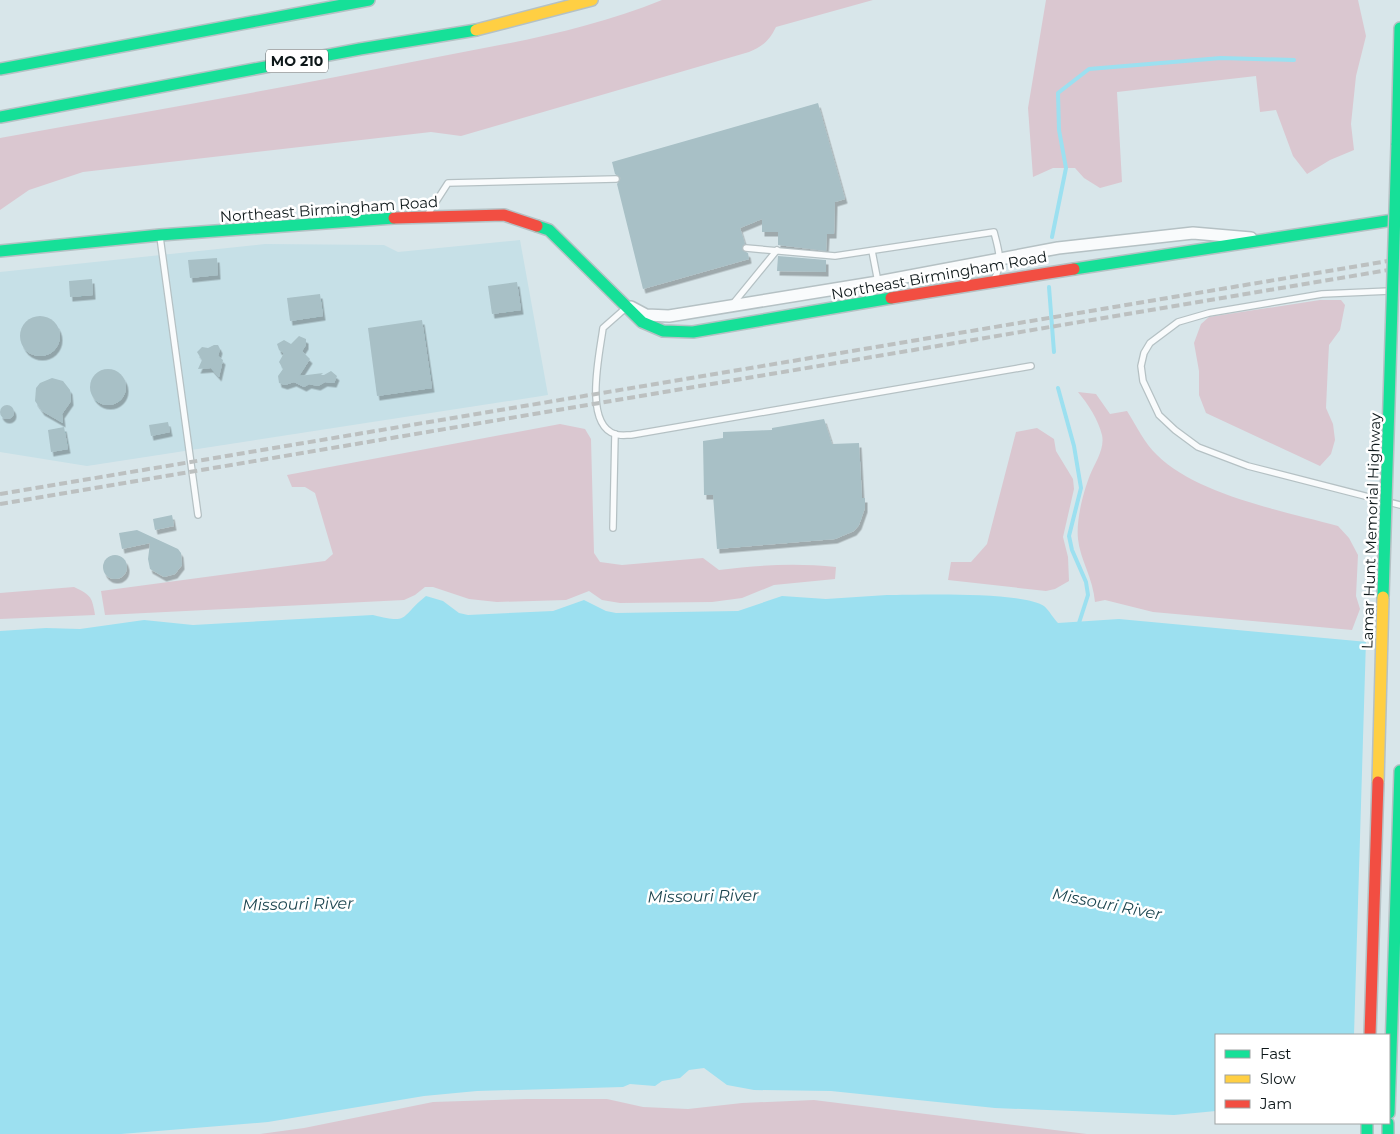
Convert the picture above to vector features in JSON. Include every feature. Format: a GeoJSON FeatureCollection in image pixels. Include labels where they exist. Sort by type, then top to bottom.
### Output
{"type":"FeatureCollection","features":[{"type":"Feature","properties":{"kind":"main road"},"geometry":{"type":"LineString","coordinates":[[0,69],[369,0]]}},
{"type":"Feature","properties":{"kind":"main road","name":"MO 210"},"geometry":{"type":"LineString","coordinates":[[0,117],[350,51],[487,28],[592,0]]}},
{"type":"Feature","properties":{"kind":"main road","name":"Lamar Hunt Memorial Highway"},"geometry":{"type":"LineString","coordinates":[[1370,1034],[1400,28]]}},
{"type":"Feature","properties":{"kind":"main road","name":"Northeast Birmingham Road"},"geometry":{"type":"LineString","coordinates":[[0,251],[160,236],[426,216],[504,215],[549,230],[628,306],[637,320],[650,329],[662,332],[693,332],[993,280],[1400,219]]}},
{"type":"Feature","properties":{"kind":"main road"},"geometry":{"type":"LineString","coordinates":[[1390,1082],[1400,771]]}},
{"type":"Feature","properties":{"kind":"street","name":"Northeast Birmingham Road"},"geometry":{"type":"LineString","coordinates":[[628,306],[646,315],[669,316],[730,308],[1058,248],[1193,233],[1265,239]]}},
{"type":"Feature","properties":{"kind":"lane"},"geometry":{"type":"LineString","coordinates":[[426,216],[448,183],[616,178]]}},
{"type":"Feature","properties":{"kind":"lane"},"geometry":{"type":"LineString","coordinates":[[746,248],[835,256],[994,232],[1000,259],[1000,270],[993,280]]}},
{"type":"Feature","properties":{"kind":"lane"},"geometry":{"type":"LineString","coordinates":[[160,236],[198,515]]}},
{"type":"Feature","properties":{"kind":"lane"},"geometry":{"type":"LineString","coordinates":[[730,308],[777,250]]}},
{"type":"Feature","properties":{"kind":"lane"},"geometry":{"type":"LineString","coordinates":[[865,303],[878,282],[872,250]]}},
{"type":"Feature","properties":{"kind":"lane"},"geometry":{"type":"LineString","coordinates":[[1400,291],[1322,294],[1208,313],[1178,322],[1162,333],[1150,343],[1144,353],[1142,366],[1146,388],[1159,415],[1198,447],[1248,466],[1400,505]]}},
{"type":"Feature","properties":{"kind":"lane"},"geometry":{"type":"LineString","coordinates":[[628,306],[603,328],[594,388],[596,403],[605,428],[615,434],[630,435],[1031,366]]}},
{"type":"Feature","properties":{"kind":"lane"},"geometry":{"type":"LineString","coordinates":[[613,528],[615,434]]}},
{"type":"Feature","properties":{"kind":"shaded area"},"geometry":{"type":"Polygon","coordinates":[[[662,0],[873,0],[776,27],[765,42],[749,52],[461,136],[431,132],[83,172],[29,190],[0,210],[0,138],[261,91],[510,43],[602,21],[662,0]]]}},
{"type":"Feature","properties":{"kind":"shaded area"},"geometry":{"type":"Polygon","coordinates":[[[1046,0],[1358,0],[1366,36],[1356,76],[1351,124],[1354,150],[1330,160],[1307,174],[1293,156],[1276,110],[1260,112],[1256,76],[1117,92],[1122,182],[1100,188],[1084,178],[1075,168],[1053,168],[1033,177],[1028,108],[1046,0]]]}},
{"type":"Feature","properties":{"kind":"shaded area"},"geometry":{"type":"Polygon","coordinates":[[[520,240],[548,395],[87,466],[0,452],[0,272],[265,244],[384,245],[398,252],[520,240]]]}},
{"type":"Feature","properties":{"kind":"shaded area"},"geometry":{"type":"Polygon","coordinates":[[[1320,300],[1341,300],[1345,305],[1340,330],[1329,345],[1326,408],[1333,424],[1335,440],[1331,454],[1320,466],[1206,413],[1199,395],[1199,371],[1194,343],[1201,324],[1209,317],[1320,300]]]}},
{"type":"Feature","properties":{"kind":"shaded area"},"geometry":{"type":"Polygon","coordinates":[[[1078,392],[1096,394],[1110,414],[1127,411],[1153,451],[1174,469],[1195,481],[1242,500],[1338,526],[1349,538],[1358,555],[1356,596],[1360,609],[1352,630],[1153,612],[1105,600],[1095,602],[1092,585],[1079,546],[1078,532],[1083,498],[1090,475],[1101,451],[1103,440],[1095,418],[1078,392]]]}},
{"type":"Feature","properties":{"kind":"shaded area"},"geometry":{"type":"Polygon","coordinates":[[[560,424],[585,429],[591,439],[594,553],[600,562],[622,565],[703,558],[719,570],[777,565],[836,567],[835,579],[774,585],[742,598],[712,602],[620,603],[602,600],[589,591],[566,600],[497,602],[469,599],[433,587],[425,587],[415,595],[404,600],[105,615],[101,591],[325,561],[333,554],[315,493],[305,487],[292,487],[287,475],[560,424]]]}},
{"type":"Feature","properties":{"kind":"shaded area"},"geometry":{"type":"Polygon","coordinates":[[[1037,428],[1054,439],[1056,451],[1073,479],[1074,489],[1063,537],[1068,557],[1069,581],[1055,589],[1046,591],[948,580],[951,562],[971,562],[987,544],[1016,432],[1037,428]]]}},
{"type":"Feature","properties":{"kind":"shaded area"},"geometry":{"type":"Polygon","coordinates":[[[74,587],[90,597],[95,615],[0,619],[0,593],[74,587]]]}},
{"type":"Feature","properties":{"kind":"shaded area"},"geometry":{"type":"Polygon","coordinates":[[[607,1099],[643,1107],[688,1109],[742,1103],[814,1100],[1087,1134],[260,1134],[304,1128],[433,1102],[607,1099]]]}},
{"type":"Feature","properties":{"kind":"water","name":"Missouri River"},"geometry":{"type":"Polygon","coordinates":[[[887,595],[992,596],[1032,601],[1044,606],[1058,623],[1119,619],[1400,645],[1400,1134],[1357,1124],[1390,1124],[1390,1034],[1215,1034],[1215,1111],[1174,1115],[995,1108],[831,1091],[754,1090],[727,1085],[704,1068],[689,1070],[680,1078],[662,1081],[655,1086],[630,1084],[623,1087],[477,1091],[424,1096],[268,1122],[121,1134],[0,1134],[0,631],[46,628],[80,629],[144,620],[193,625],[373,615],[400,619],[426,596],[443,601],[459,613],[468,615],[553,611],[584,600],[606,611],[616,613],[738,611],[782,596],[826,599],[887,595]]]}},
{"type":"Feature","properties":{"kind":"pier"},"geometry":{"type":"Polygon","coordinates":[[[1366,640],[1400,643],[1400,1134],[1360,1134],[1351,1125],[1390,1124],[1390,1034],[1354,1034],[1366,640]]]}},
{"type":"Feature","properties":{"kind":"building"},"geometry":{"type":"Polygon","coordinates":[[[818,103],[845,199],[835,202],[834,234],[827,234],[826,251],[778,245],[778,232],[762,232],[762,219],[740,228],[745,244],[742,250],[748,253],[749,259],[643,289],[617,184],[621,178],[615,174],[612,162],[818,103]]]}},
{"type":"Feature","properties":{"kind":"building"},"geometry":{"type":"Polygon","coordinates":[[[778,256],[826,260],[826,272],[777,271],[778,256]]]}},
{"type":"Feature","properties":{"kind":"building"},"geometry":{"type":"Polygon","coordinates":[[[217,258],[218,275],[190,278],[188,260],[217,258]]]}},
{"type":"Feature","properties":{"kind":"building"},"geometry":{"type":"Polygon","coordinates":[[[92,279],[93,295],[70,297],[69,281],[92,279]]]}},
{"type":"Feature","properties":{"kind":"building"},"geometry":{"type":"Polygon","coordinates":[[[517,282],[521,310],[492,314],[488,286],[517,282]]]}},
{"type":"Feature","properties":{"kind":"building"},"geometry":{"type":"Polygon","coordinates":[[[320,294],[323,316],[290,321],[287,298],[320,294]]]}},
{"type":"Feature","properties":{"kind":"building"},"geometry":{"type":"Polygon","coordinates":[[[44,316],[51,319],[57,325],[60,336],[59,344],[51,353],[44,356],[36,356],[29,353],[21,344],[20,332],[23,325],[32,317],[44,316]]]}},
{"type":"Feature","properties":{"kind":"building"},"geometry":{"type":"Polygon","coordinates":[[[422,320],[432,388],[377,396],[368,328],[422,320]]]}},
{"type":"Feature","properties":{"kind":"building"},"geometry":{"type":"Polygon","coordinates":[[[299,336],[306,339],[306,345],[302,351],[310,359],[299,376],[323,373],[321,375],[324,375],[331,371],[337,376],[334,383],[325,382],[318,386],[309,384],[304,387],[294,382],[285,385],[279,383],[278,376],[283,369],[279,362],[284,353],[279,350],[277,344],[284,340],[291,344],[299,336]]]}},
{"type":"Feature","properties":{"kind":"building"},"geometry":{"type":"Polygon","coordinates":[[[218,345],[220,349],[218,356],[223,360],[219,377],[211,368],[198,369],[202,360],[197,352],[202,347],[208,348],[218,345]]]}},
{"type":"Feature","properties":{"kind":"building"},"geometry":{"type":"Polygon","coordinates":[[[108,369],[115,370],[121,374],[125,380],[125,394],[121,400],[115,404],[108,405],[101,404],[95,400],[91,394],[90,387],[91,380],[95,374],[101,370],[108,369]]]}},
{"type":"Feature","properties":{"kind":"building"},"geometry":{"type":"Polygon","coordinates":[[[52,378],[63,381],[70,390],[71,401],[62,414],[63,423],[42,411],[35,401],[36,388],[40,383],[52,378]]]}},
{"type":"Feature","properties":{"kind":"building"},"geometry":{"type":"Polygon","coordinates":[[[7,405],[12,407],[14,412],[12,417],[7,419],[2,417],[0,412],[2,407],[7,405]]]}},
{"type":"Feature","properties":{"kind":"building"},"geometry":{"type":"Polygon","coordinates":[[[824,419],[832,444],[859,443],[862,498],[865,498],[865,508],[859,525],[854,531],[835,539],[717,549],[713,495],[704,495],[703,441],[723,438],[723,432],[772,430],[772,428],[824,419]]]}},
{"type":"Feature","properties":{"kind":"building"},"geometry":{"type":"Polygon","coordinates":[[[168,422],[170,432],[151,436],[149,425],[168,422]]]}},
{"type":"Feature","properties":{"kind":"building"},"geometry":{"type":"Polygon","coordinates":[[[64,427],[68,449],[51,452],[48,430],[64,427]]]}},
{"type":"Feature","properties":{"kind":"building"},"geometry":{"type":"Polygon","coordinates":[[[172,515],[174,526],[155,530],[153,519],[172,515]]]}},
{"type":"Feature","properties":{"kind":"building"},"geometry":{"type":"Polygon","coordinates":[[[137,530],[178,549],[181,553],[182,565],[175,574],[164,577],[150,569],[148,559],[150,543],[122,549],[119,533],[137,530]]]}},
{"type":"Feature","properties":{"kind":"building"},"geometry":{"type":"Polygon","coordinates":[[[115,555],[123,559],[127,567],[123,575],[115,579],[107,575],[103,567],[107,559],[115,555]]]}},
{"type":"Feature","properties":{"kind":"waterway"},"geometry":{"type":"LineString","coordinates":[[1052,237],[1066,168],[1059,130],[1058,93],[1089,69],[1221,58],[1294,60]]}},
{"type":"Feature","properties":{"kind":"waterway"},"geometry":{"type":"LineString","coordinates":[[1049,287],[1054,352]]}},
{"type":"Feature","properties":{"kind":"waterway"},"geometry":{"type":"LineString","coordinates":[[1058,388],[1074,446],[1081,488],[1069,536],[1072,550],[1086,582],[1088,595],[1078,626]]}},
{"type":"Feature","properties":{"kind":"railway"},"geometry":{"type":"LineString","coordinates":[[0,494],[1400,259]]}},
{"type":"Feature","properties":{"kind":"railway"},"geometry":{"type":"LineString","coordinates":[[0,504],[1400,268]]}},
{"type":"Feature","properties":{"kind":"traffic: fast"},"geometry":{"type":"LineString","coordinates":[[0,69],[369,0]]}},
{"type":"Feature","properties":{"kind":"traffic: fast"},"geometry":{"type":"LineString","coordinates":[[1397,145],[1400,28]]}},
{"type":"Feature","properties":{"kind":"traffic: fast"},"geometry":{"type":"LineString","coordinates":[[0,117],[360,49],[476,30]]}},
{"type":"Feature","properties":{"kind":"traffic: fast"},"geometry":{"type":"LineString","coordinates":[[1383,597],[1397,145]]}},
{"type":"Feature","properties":{"kind":"traffic: fast"},"geometry":{"type":"LineString","coordinates":[[0,251],[160,235],[394,218]]}},
{"type":"Feature","properties":{"kind":"traffic: fast"},"geometry":{"type":"LineString","coordinates":[[1074,269],[1400,219]]}},
{"type":"Feature","properties":{"kind":"traffic: fast"},"geometry":{"type":"LineString","coordinates":[[537,226],[549,230],[642,322],[663,331],[693,332],[891,298]]}},
{"type":"Feature","properties":{"kind":"traffic: fast"},"geometry":{"type":"LineString","coordinates":[[1390,1082],[1400,771]]}},
{"type":"Feature","properties":{"kind":"traffic: fast"},"geometry":{"type":"LineString","coordinates":[[1367,1124],[1367,1134]]}},
{"type":"Feature","properties":{"kind":"traffic: fast"},"geometry":{"type":"LineString","coordinates":[[1388,1124],[1388,1134]]}},
{"type":"Feature","properties":{"kind":"traffic: slow"},"geometry":{"type":"LineString","coordinates":[[476,30],[592,0]]}},
{"type":"Feature","properties":{"kind":"traffic: slow"},"geometry":{"type":"LineString","coordinates":[[1378,782],[1383,597]]}},
{"type":"Feature","properties":{"kind":"traffic: jam"},"geometry":{"type":"LineString","coordinates":[[394,218],[504,215],[537,226]]}},
{"type":"Feature","properties":{"kind":"traffic: jam"},"geometry":{"type":"LineString","coordinates":[[891,298],[1074,269]]}},
{"type":"Feature","properties":{"kind":"traffic: jam"},"geometry":{"type":"LineString","coordinates":[[1370,1034],[1378,782]]}}]}
